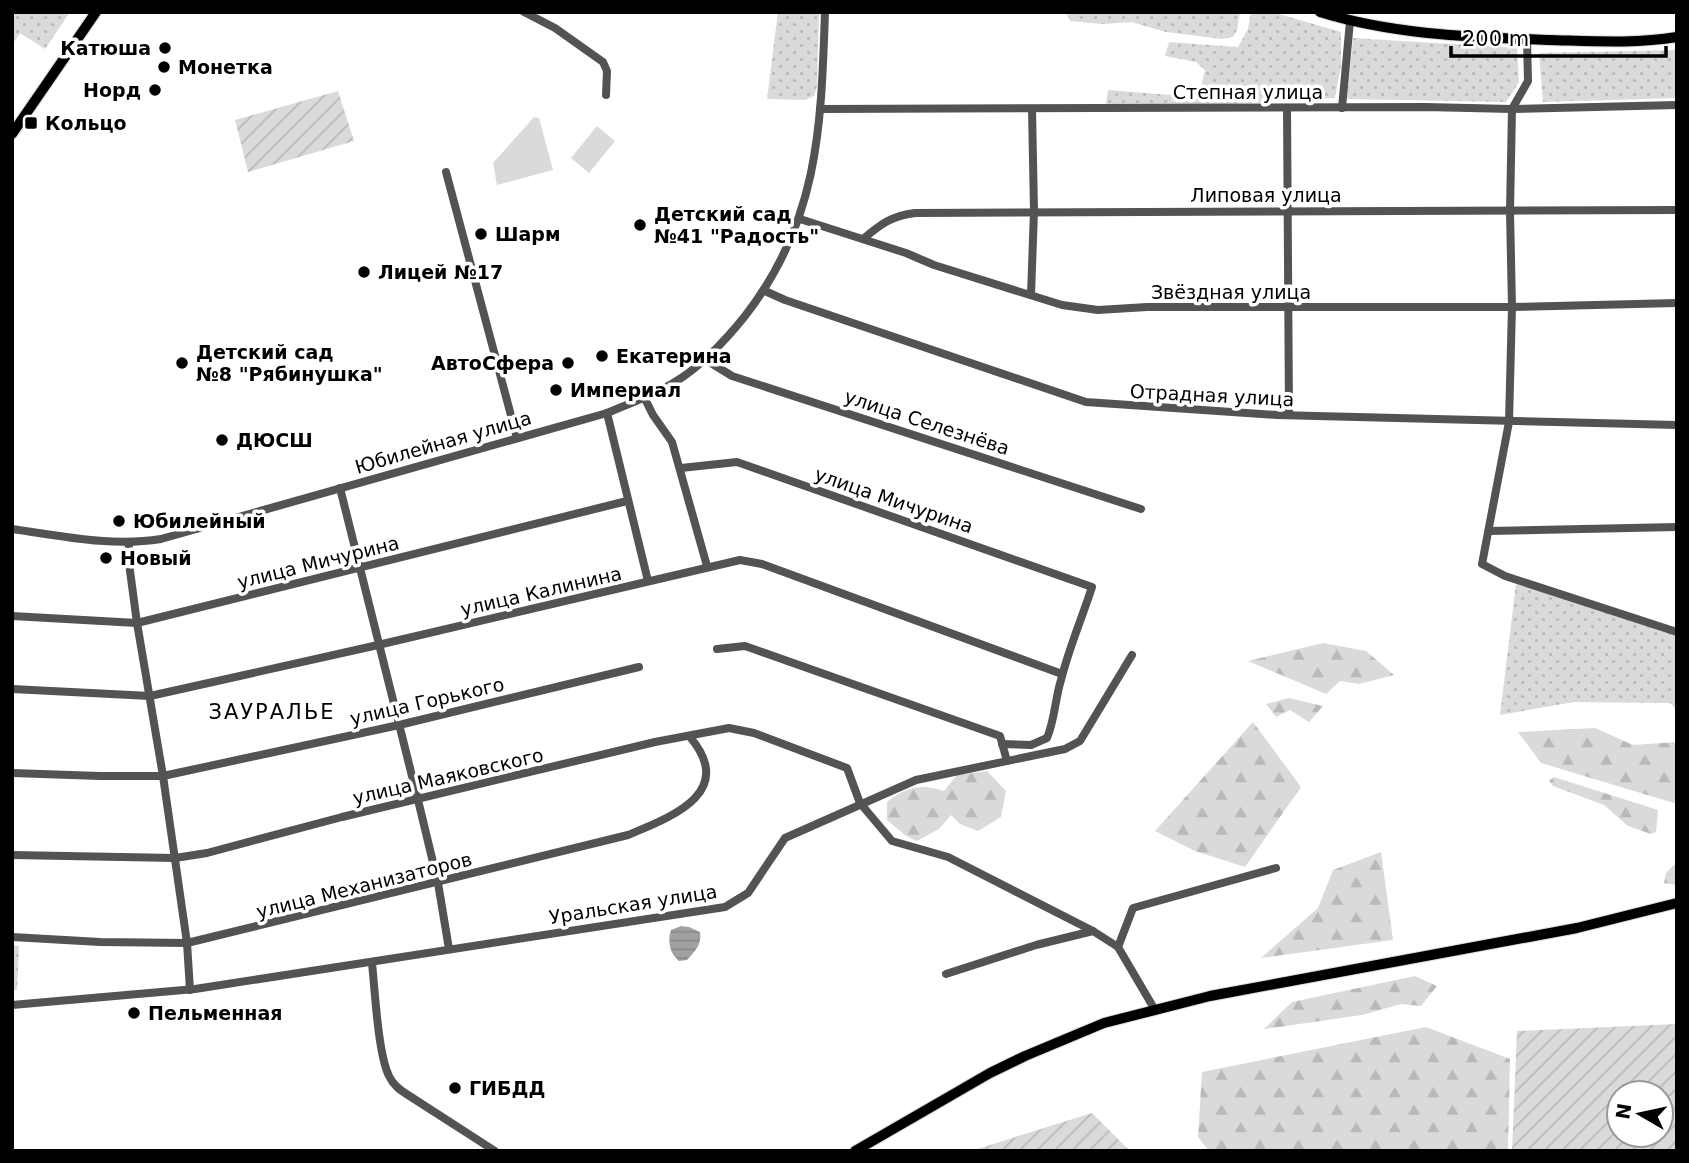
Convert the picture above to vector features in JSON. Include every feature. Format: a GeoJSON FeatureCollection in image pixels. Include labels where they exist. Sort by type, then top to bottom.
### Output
{"type":"FeatureCollection","features":[{"type":"Feature","properties":{"kind":"main road"},"geometry":{"type":"LineString","coordinates":[[12,134],[96,12]]}},
{"type":"Feature","properties":{"kind":"main road"},"geometry":{"type":"LineString","coordinates":[[1320,12],[1350,21],[1400,30],[1527,39],[1633,42],[1677,37]]}},
{"type":"Feature","properties":{"kind":"main road"},"geometry":{"type":"LineString","coordinates":[[855,1151],[979,1079],[1025,1056],[1104,1023],[1237,991],[1577,928],[1677,903]]}},
{"type":"Feature","properties":{"kind":"street"},"geometry":{"type":"LineString","coordinates":[[524,12],[555,28],[603,62],[607,71],[606,95]]}},
{"type":"Feature","properties":{"kind":"street","name":"Юбилейная улица"},"geometry":{"type":"LineString","coordinates":[[12,529],[129,543],[162,538],[607,412],[675,382],[706,360],[732,333],[765,290],[785,256],[800,219],[809,184],[820,109],[825,12]]}},
{"type":"Feature","properties":{"kind":"street"},"geometry":{"type":"LineString","coordinates":[[1342,108],[1350,21]]}},
{"type":"Feature","properties":{"kind":"street"},"geometry":{"type":"LineString","coordinates":[[1527,39],[1528,80],[1512,109],[1509,422],[1482,564],[1505,576],[1677,632]]}},
{"type":"Feature","properties":{"kind":"street","name":"Степная улица"},"geometry":{"type":"LineString","coordinates":[[820,109],[1512,109],[1677,105]]}},
{"type":"Feature","properties":{"kind":"street"},"geometry":{"type":"LineString","coordinates":[[1287,108],[1289,415]]}},
{"type":"Feature","properties":{"kind":"street"},"geometry":{"type":"LineString","coordinates":[[1031,295],[1034,211],[1032,110]]}},
{"type":"Feature","properties":{"kind":"street"},"geometry":{"type":"LineString","coordinates":[[446,172],[517,438]]}},
{"type":"Feature","properties":{"kind":"street","name":"Липовая улица"},"geometry":{"type":"LineString","coordinates":[[863,239],[881,224],[897,216],[915,213],[1677,210]]}},
{"type":"Feature","properties":{"kind":"street","name":"Звёздная улица"},"geometry":{"type":"LineString","coordinates":[[800,219],[1062,305],[1098,310],[1147,307],[1512,307],[1677,303]]}},
{"type":"Feature","properties":{"kind":"street","name":"Отрадная улица"},"geometry":{"type":"LineString","coordinates":[[765,290],[785,300],[1086,402],[1289,415],[1677,425]]}},
{"type":"Feature","properties":{"kind":"street","name":"улица Селезнёва"},"geometry":{"type":"LineString","coordinates":[[706,360],[732,376],[1141,509]]}},
{"type":"Feature","properties":{"kind":"street"},"geometry":{"type":"LineString","coordinates":[[644,397],[672,442],[707,566]]}},
{"type":"Feature","properties":{"kind":"street"},"geometry":{"type":"LineString","coordinates":[[607,412],[648,581]]}},
{"type":"Feature","properties":{"kind":"street","name":"улица Мичурина"},"geometry":{"type":"LineString","coordinates":[[681,468],[737,462],[1092,587],[1062,674]]}},
{"type":"Feature","properties":{"kind":"street"},"geometry":{"type":"LineString","coordinates":[[340,488],[438,883],[449,949]]}},
{"type":"Feature","properties":{"kind":"street","name":"улица Мичурина"},"geometry":{"type":"LineString","coordinates":[[12,616],[137,623],[627,500]]}},
{"type":"Feature","properties":{"kind":"street"},"geometry":{"type":"LineString","coordinates":[[1489,531],[1677,527]]}},
{"type":"Feature","properties":{"kind":"street"},"geometry":{"type":"LineString","coordinates":[[129,543],[128,556],[137,623],[187,943],[190,989]]}},
{"type":"Feature","properties":{"kind":"street","name":"улица Калинина"},"geometry":{"type":"LineString","coordinates":[[12,689],[150,696],[740,560],[762,564],[1062,674]]}},
{"type":"Feature","properties":{"kind":"street"},"geometry":{"type":"LineString","coordinates":[[718,649],[745,646],[1000,736],[1007,761]]}},
{"type":"Feature","properties":{"kind":"street","name":"Уральская улица"},"geometry":{"type":"LineString","coordinates":[[12,1005],[190,989],[725,907],[748,893],[785,838],[916,780],[1065,749],[1080,741],[1132,655]]}},
{"type":"Feature","properties":{"kind":"street","name":"улица Горького"},"geometry":{"type":"LineString","coordinates":[[12,773],[163,776],[399,725],[639,667]]}},
{"type":"Feature","properties":{"kind":"street"},"geometry":{"type":"LineString","coordinates":[[1002,744],[1031,745],[1047,738],[1053,723],[1062,674]]}},
{"type":"Feature","properties":{"kind":"street","name":"улица Маяковского"},"geometry":{"type":"LineString","coordinates":[[12,855],[175,858],[207,853],[342,817],[655,742],[729,728],[754,733],[847,768],[860,803]]}},
{"type":"Feature","properties":{"kind":"street","name":"улица Механизаторов"},"geometry":{"type":"LineString","coordinates":[[12,937],[187,943],[628,835],[671,817],[694,801],[703,786],[707,769],[704,757],[690,737]]}},
{"type":"Feature","properties":{"kind":"street"},"geometry":{"type":"LineString","coordinates":[[860,803],[892,841],[948,857],[1093,931],[1118,947],[1155,1010]]}},
{"type":"Feature","properties":{"kind":"street"},"geometry":{"type":"LineString","coordinates":[[1118,947],[1132,908],[1276,868]]}},
{"type":"Feature","properties":{"kind":"street"},"geometry":{"type":"LineString","coordinates":[[946,974],[1036,945],[1093,931]]}},
{"type":"Feature","properties":{"kind":"street"},"geometry":{"type":"LineString","coordinates":[[372,963],[383,1056],[388,1075],[402,1091],[495,1151]]}},
{"type":"Feature","properties":{"kind":"green space"},"geometry":{"type":"Polygon","coordinates":[[[12,12],[70,12],[45,49],[20,33],[12,45],[12,12]]]}},
{"type":"Feature","properties":{"kind":"green space"},"geometry":{"type":"Polygon","coordinates":[[[778,12],[819,12],[817,86],[814,96],[805,100],[767,99],[778,12]]]}},
{"type":"Feature","properties":{"kind":"green space"},"geometry":{"type":"Polygon","coordinates":[[[1066,12],[1240,12],[1233,37],[1222,39],[1166,32],[1131,22],[1103,24],[1070,21],[1066,12]]]}},
{"type":"Feature","properties":{"kind":"green space"},"geometry":{"type":"Polygon","coordinates":[[[1251,12],[1272,12],[1341,32],[1341,66],[1335,98],[1231,104],[1106,105],[1108,90],[1184,96],[1188,87],[1201,87],[1205,70],[1196,62],[1165,56],[1169,42],[1238,47],[1248,29],[1251,12]]]}},
{"type":"Feature","properties":{"kind":"green space"},"geometry":{"type":"Polygon","coordinates":[[[1353,38],[1517,48],[1519,82],[1506,102],[1347,99],[1353,38]]]}},
{"type":"Feature","properties":{"kind":"green space"},"geometry":{"type":"Polygon","coordinates":[[[1677,50],[1677,98],[1543,102],[1539,53],[1677,50]]]}},
{"type":"Feature","properties":{"kind":"green space"},"geometry":{"type":"Polygon","coordinates":[[[338,91],[354,141],[248,172],[235,120],[338,91]]]}},
{"type":"Feature","properties":{"kind":"green space"},"geometry":{"type":"Polygon","coordinates":[[[534,117],[539,118],[553,170],[497,185],[493,163],[534,117]]]}},
{"type":"Feature","properties":{"kind":"green space"},"geometry":{"type":"Polygon","coordinates":[[[597,126],[615,141],[589,173],[571,158],[597,126]]]}},
{"type":"Feature","properties":{"kind":"green space"},"geometry":{"type":"Polygon","coordinates":[[[1516,584],[1677,631],[1677,710],[1670,703],[1574,702],[1500,715],[1516,584]]]}},
{"type":"Feature","properties":{"kind":"green space"},"geometry":{"type":"Polygon","coordinates":[[[1323,643],[1366,651],[1394,675],[1359,684],[1340,681],[1326,694],[1248,661],[1323,643]]]}},
{"type":"Feature","properties":{"kind":"green space"},"geometry":{"type":"Polygon","coordinates":[[[1289,698],[1323,706],[1309,722],[1290,710],[1276,717],[1266,704],[1289,698]]]}},
{"type":"Feature","properties":{"kind":"green space"},"geometry":{"type":"Polygon","coordinates":[[[1253,722],[1301,787],[1245,867],[1195,851],[1155,831],[1253,722]]]}},
{"type":"Feature","properties":{"kind":"green space"},"geometry":{"type":"Polygon","coordinates":[[[1595,728],[1633,745],[1677,742],[1677,804],[1541,763],[1518,732],[1595,728]]]}},
{"type":"Feature","properties":{"kind":"green space"},"geometry":{"type":"Polygon","coordinates":[[[987,771],[1006,791],[1001,817],[978,831],[960,824],[951,815],[939,829],[917,841],[906,836],[887,820],[887,802],[900,793],[921,787],[944,791],[957,775],[987,771]]]}},
{"type":"Feature","properties":{"kind":"green space"},"geometry":{"type":"Polygon","coordinates":[[[1554,777],[1658,810],[1656,832],[1651,834],[1628,826],[1604,805],[1553,786],[1549,781],[1554,777]]]}},
{"type":"Feature","properties":{"kind":"green space"},"geometry":{"type":"Polygon","coordinates":[[[1381,852],[1393,940],[1261,958],[1318,908],[1333,870],[1381,852]]]}},
{"type":"Feature","properties":{"kind":"green space"},"geometry":{"type":"Polygon","coordinates":[[[1677,862],[1677,885],[1664,883],[1666,873],[1677,862]]]}},
{"type":"Feature","properties":{"kind":"green space"},"geometry":{"type":"Polygon","coordinates":[[[12,945],[19,946],[17,990],[12,990],[12,945]]]}},
{"type":"Feature","properties":{"kind":"green space"},"geometry":{"type":"Polygon","coordinates":[[[1415,976],[1437,986],[1421,1006],[1401,1004],[1362,1015],[1264,1029],[1292,1002],[1415,976]]]}},
{"type":"Feature","properties":{"kind":"green space"},"geometry":{"type":"Polygon","coordinates":[[[1677,1024],[1677,1151],[1512,1151],[1517,1031],[1677,1024]]]}},
{"type":"Feature","properties":{"kind":"green space"},"geometry":{"type":"Polygon","coordinates":[[[1426,1027],[1510,1059],[1508,1151],[1209,1151],[1198,1137],[1202,1072],[1426,1027]]]}},
{"type":"Feature","properties":{"kind":"green space"},"geometry":{"type":"Polygon","coordinates":[[[1092,1113],[1130,1151],[971,1151],[1092,1113]]]}},
{"type":"Feature","properties":{"kind":"shaded area"},"geometry":{"type":"Polygon","coordinates":[[[681,926],[700,932],[700,937],[693,954],[687,960],[679,961],[671,951],[669,938],[671,930],[681,926]]]}},
{"type":"Feature","properties":{"kind":"place","name":"Катюша"},"geometry":{"type":"Point","coordinates":[165,48]}},
{"type":"Feature","properties":{"kind":"place","name":"Монетка"},"geometry":{"type":"Point","coordinates":[164,67]}},
{"type":"Feature","properties":{"kind":"place","name":"Норд"},"geometry":{"type":"Point","coordinates":[155,90]}},
{"type":"Feature","properties":{"kind":"place","name":"Кольцо"},"geometry":{"type":"Point","coordinates":[31,123]}},
{"type":"Feature","properties":{"kind":"place","name":"Детский сад №41 \"Радость\""},"geometry":{"type":"Point","coordinates":[640,225]}},
{"type":"Feature","properties":{"kind":"place","name":"Шарм"},"geometry":{"type":"Point","coordinates":[481,234]}},
{"type":"Feature","properties":{"kind":"place","name":"Лицей №17"},"geometry":{"type":"Point","coordinates":[364,272]}},
{"type":"Feature","properties":{"kind":"place","name":"Екатерина"},"geometry":{"type":"Point","coordinates":[602,356]}},
{"type":"Feature","properties":{"kind":"place","name":"Детский сад №8 \"Рябинушка\""},"geometry":{"type":"Point","coordinates":[182,363]}},
{"type":"Feature","properties":{"kind":"place","name":"АвтоСфера"},"geometry":{"type":"Point","coordinates":[568,363]}},
{"type":"Feature","properties":{"kind":"place","name":"Империал"},"geometry":{"type":"Point","coordinates":[556,390]}},
{"type":"Feature","properties":{"kind":"place","name":"ДЮСШ"},"geometry":{"type":"Point","coordinates":[222,440]}},
{"type":"Feature","properties":{"kind":"place","name":"Юбилейный"},"geometry":{"type":"Point","coordinates":[119,521]}},
{"type":"Feature","properties":{"kind":"place","name":"Новый"},"geometry":{"type":"Point","coordinates":[106,558]}},
{"type":"Feature","properties":{"kind":"place","name":"Пельменная"},"geometry":{"type":"Point","coordinates":[134,1013]}},
{"type":"Feature","properties":{"kind":"place","name":"ГИБДД"},"geometry":{"type":"Point","coordinates":[455,1088]}},
{"type":"Feature","properties":{"kind":"district","name":"ЗАУРАЛЬЕ"},"geometry":{"type":"Point","coordinates":[272,712]}}]}
